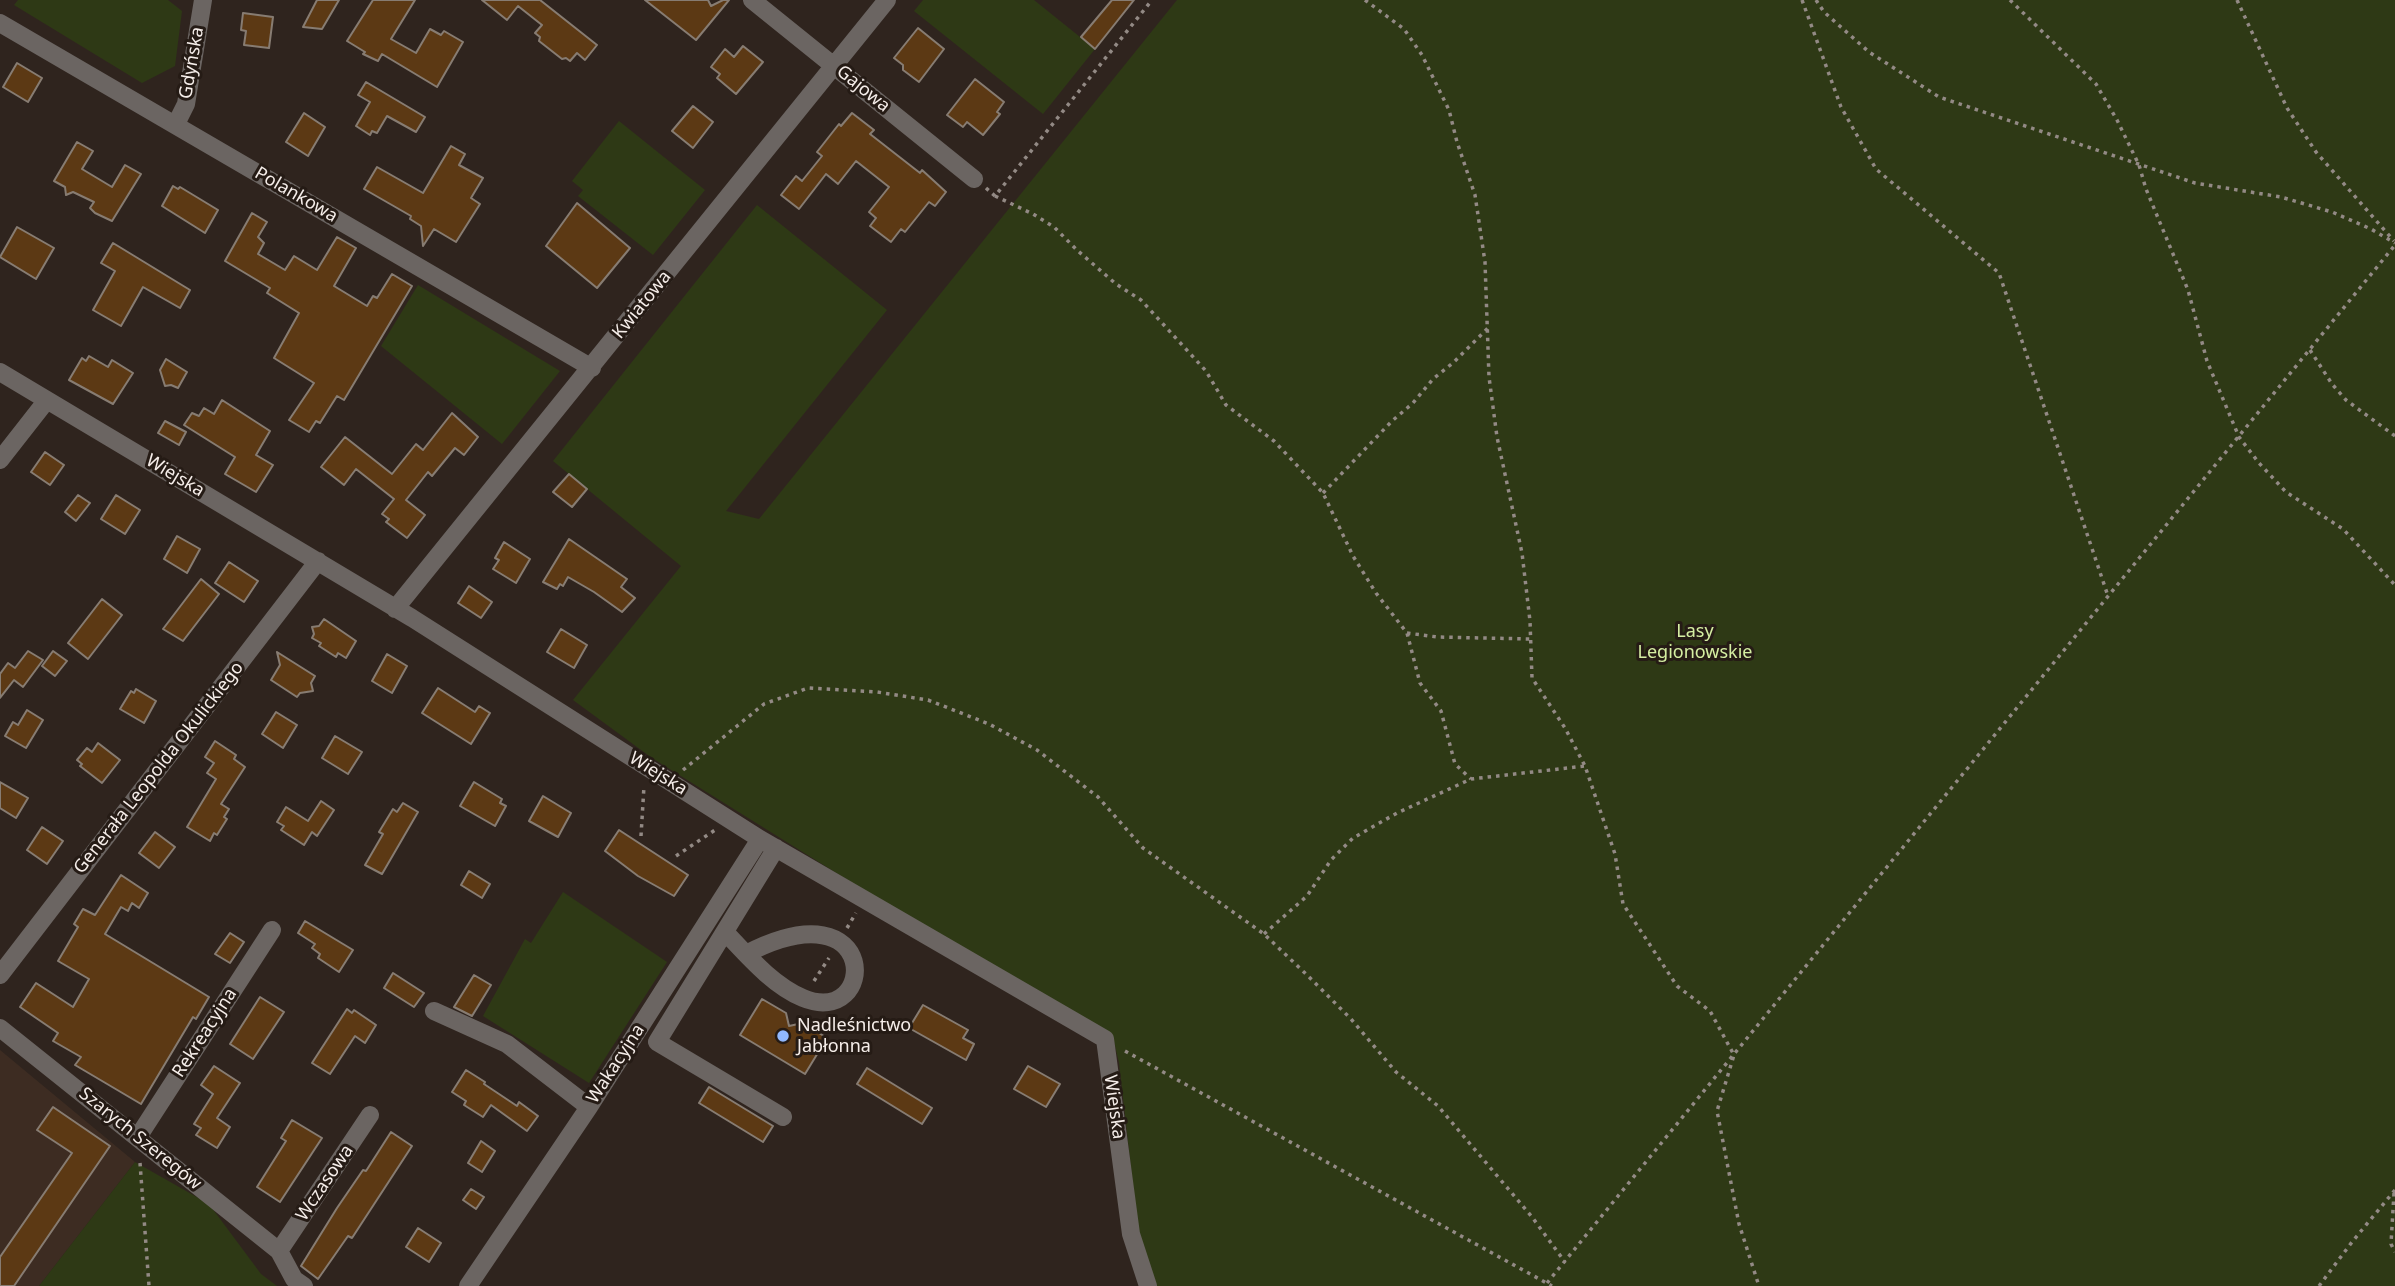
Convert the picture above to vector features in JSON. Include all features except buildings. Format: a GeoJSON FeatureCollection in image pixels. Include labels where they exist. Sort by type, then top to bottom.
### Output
{"type":"FeatureCollection","features":[{"type":"Feature","properties":{"kind":"street","name":"Gdyńska"},"geometry":{"type":"LineString","coordinates":[[176,124],[186,104],[203,0]]}},
{"type":"Feature","properties":{"kind":"street","name":"Gajowa"},"geometry":{"type":"LineString","coordinates":[[752,0],[974,178]]}},
{"type":"Feature","properties":{"kind":"street","name":"Kwiatowa"},"geometry":{"type":"LineString","coordinates":[[395,609],[552,429],[592,368],[887,0]]}},
{"type":"Feature","properties":{"kind":"street","name":"Polankowa"},"geometry":{"type":"LineString","coordinates":[[0,23],[592,368]]}},
{"type":"Feature","properties":{"kind":"street","name":"Wiejska"},"geometry":{"type":"LineString","coordinates":[[0,372],[318,561],[768,843],[1105,1039],[1131,1234],[1148,1286]]}},
{"type":"Feature","properties":{"kind":"street"},"geometry":{"type":"LineString","coordinates":[[0,460],[47,400]]}},
{"type":"Feature","properties":{"kind":"street","name":"Generała Leopolda Okulickiego"},"geometry":{"type":"LineString","coordinates":[[0,975],[318,561]]}},
{"type":"Feature","properties":{"kind":"street"},"geometry":{"type":"LineString","coordinates":[[768,843],[725,932],[657,1042],[783,1117]]}},
{"type":"Feature","properties":{"kind":"street","name":"Wakacyjna"},"geometry":{"type":"LineString","coordinates":[[468,1286],[768,843]]}},
{"type":"Feature","properties":{"kind":"street","name":"Rekreacyjna"},"geometry":{"type":"LineString","coordinates":[[138,1137],[272,930]]}},
{"type":"Feature","properties":{"kind":"street"},"geometry":{"type":"LineString","coordinates":[[725,932],[747,954],[777,982],[803,998],[823,1002],[842,997],[852,986],[856,968],[852,952],[840,941],[827,935],[790,936],[771,941],[747,954]]}},
{"type":"Feature","properties":{"kind":"street"},"geometry":{"type":"LineString","coordinates":[[434,1011],[507,1044],[589,1107]]}},
{"type":"Feature","properties":{"kind":"street","name":"Szarych Szeregów"},"geometry":{"type":"LineString","coordinates":[[0,1028],[279,1251]]}},
{"type":"Feature","properties":{"kind":"street","name":"Wczasowa"},"geometry":{"type":"LineString","coordinates":[[279,1251],[370,1115]]}},
{"type":"Feature","properties":{"kind":"street"},"geometry":{"type":"LineString","coordinates":[[279,1251],[294,1279],[304,1286]]}},
{"type":"Feature","properties":{"kind":"path"},"geometry":{"type":"LineString","coordinates":[[995,196],[1152,0]]}},
{"type":"Feature","properties":{"kind":"path"},"geometry":{"type":"LineString","coordinates":[[1365,0],[1404,29],[1422,55],[1449,110],[1475,195],[1485,262],[1489,377],[1522,553],[1531,639],[1532,678],[1565,728],[1585,766],[1615,853],[1623,904],[1677,986],[1710,1011],[1734,1055],[1717,1111],[1739,1224],[1759,1286]]}},
{"type":"Feature","properties":{"kind":"path"},"geometry":{"type":"LineString","coordinates":[[1802,0],[1841,107],[1876,169],[1999,273],[2108,597]]}},
{"type":"Feature","properties":{"kind":"path"},"geometry":{"type":"LineString","coordinates":[[1816,0],[1824,12],[1869,52],[1939,97],[2195,183],[2281,197],[2332,212],[2371,229],[2395,244]]}},
{"type":"Feature","properties":{"kind":"path"},"geometry":{"type":"LineString","coordinates":[[2010,0],[2096,84],[2139,165],[2146,189],[2188,290],[2207,361],[2239,437],[2286,492],[2343,529],[2395,585]]}},
{"type":"Feature","properties":{"kind":"path"},"geometry":{"type":"LineString","coordinates":[[2237,0],[2287,107],[2308,141],[2395,244]]}},
{"type":"Feature","properties":{"kind":"path"},"geometry":{"type":"LineString","coordinates":[[974,178],[995,196],[1054,227],[1116,284],[1141,300],[1206,370],[1226,405],[1274,441],[1323,493],[1353,556],[1376,593],[1407,634],[1420,682],[1441,711],[1455,764],[1471,779]]}},
{"type":"Feature","properties":{"kind":"path"},"geometry":{"type":"LineString","coordinates":[[1105,1039],[1550,1285],[1565,1262],[2395,244]]}},
{"type":"Feature","properties":{"kind":"path"},"geometry":{"type":"LineString","coordinates":[[1323,493],[1392,421],[1413,403],[1433,379],[1488,328]]}},
{"type":"Feature","properties":{"kind":"path"},"geometry":{"type":"LineString","coordinates":[[2310,349],[2332,384],[2346,400],[2395,436]]}},
{"type":"Feature","properties":{"kind":"path"},"geometry":{"type":"LineString","coordinates":[[1407,634],[1437,638],[1531,639]]}},
{"type":"Feature","properties":{"kind":"path"},"geometry":{"type":"LineString","coordinates":[[669,781],[764,704],[808,688],[877,692],[928,700],[989,724],[1037,750],[1098,797],[1143,848],[1264,934],[1351,1019],[1396,1072],[1438,1106],[1532,1217],[1565,1262]]}},
{"type":"Feature","properties":{"kind":"path"},"geometry":{"type":"LineString","coordinates":[[641,836],[645,766]]}},
{"type":"Feature","properties":{"kind":"path"},"geometry":{"type":"LineString","coordinates":[[1264,934],[1307,896],[1331,860],[1353,838],[1396,813],[1471,779],[1585,766]]}},
{"type":"Feature","properties":{"kind":"path"},"geometry":{"type":"LineString","coordinates":[[676,856],[730,820]]}},
{"type":"Feature","properties":{"kind":"path"},"geometry":{"type":"LineString","coordinates":[[803,998],[856,913]]}},
{"type":"Feature","properties":{"kind":"path"},"geometry":{"type":"LineString","coordinates":[[138,1137],[149,1286]]}},
{"type":"Feature","properties":{"kind":"path"},"geometry":{"type":"LineString","coordinates":[[2394,1190],[2391,1244],[2395,1252]]}},
{"type":"Feature","properties":{"kind":"path"},"geometry":{"type":"LineString","coordinates":[[2319,1286],[2394,1190]]}},
{"type":"Feature","properties":{"kind":"shaded area"},"geometry":{"type":"Polygon","coordinates":[[[0,1050],[135,1162],[39,1286],[0,1286],[0,1050]]]}},
{"type":"Feature","properties":{"kind":"green space"},"geometry":{"type":"Polygon","coordinates":[[[18,0],[168,0],[182,11],[175,66],[142,83],[14,5],[18,0]]]}},
{"type":"Feature","properties":{"kind":"green space"},"geometry":{"type":"Polygon","coordinates":[[[923,0],[1034,0],[1095,49],[1043,114],[914,11],[923,0]]]}},
{"type":"Feature","properties":{"kind":"green space","name":"Lasy Legionowskie"},"geometry":{"type":"Polygon","coordinates":[[[1177,0],[2395,0],[2395,1286],[1154,1286],[1140,1246],[1119,1063],[1113,1037],[939,937],[652,758],[573,700],[681,566],[553,461],[757,205],[887,310],[726,511],[759,519],[1177,0]]]}},
{"type":"Feature","properties":{"kind":"green space"},"geometry":{"type":"Polygon","coordinates":[[[619,121],[705,190],[653,255],[578,196],[583,190],[572,181],[619,121]]]}},
{"type":"Feature","properties":{"kind":"green space"},"geometry":{"type":"Polygon","coordinates":[[[418,285],[560,371],[502,444],[381,346],[418,285]]]}},
{"type":"Feature","properties":{"kind":"green space"},"geometry":{"type":"Polygon","coordinates":[[[563,892],[667,962],[589,1083],[483,1016],[525,939],[531,943],[563,892]]]}},
{"type":"Feature","properties":{"kind":"green space"},"geometry":{"type":"Polygon","coordinates":[[[135,1162],[209,1204],[261,1274],[277,1286],[39,1286],[135,1162]]]}},
{"type":"Feature","properties":{"kind":"place","name":"Nadleśnictwo Jabłonna"},"geometry":{"type":"Point","coordinates":[783,1036]}}]}
